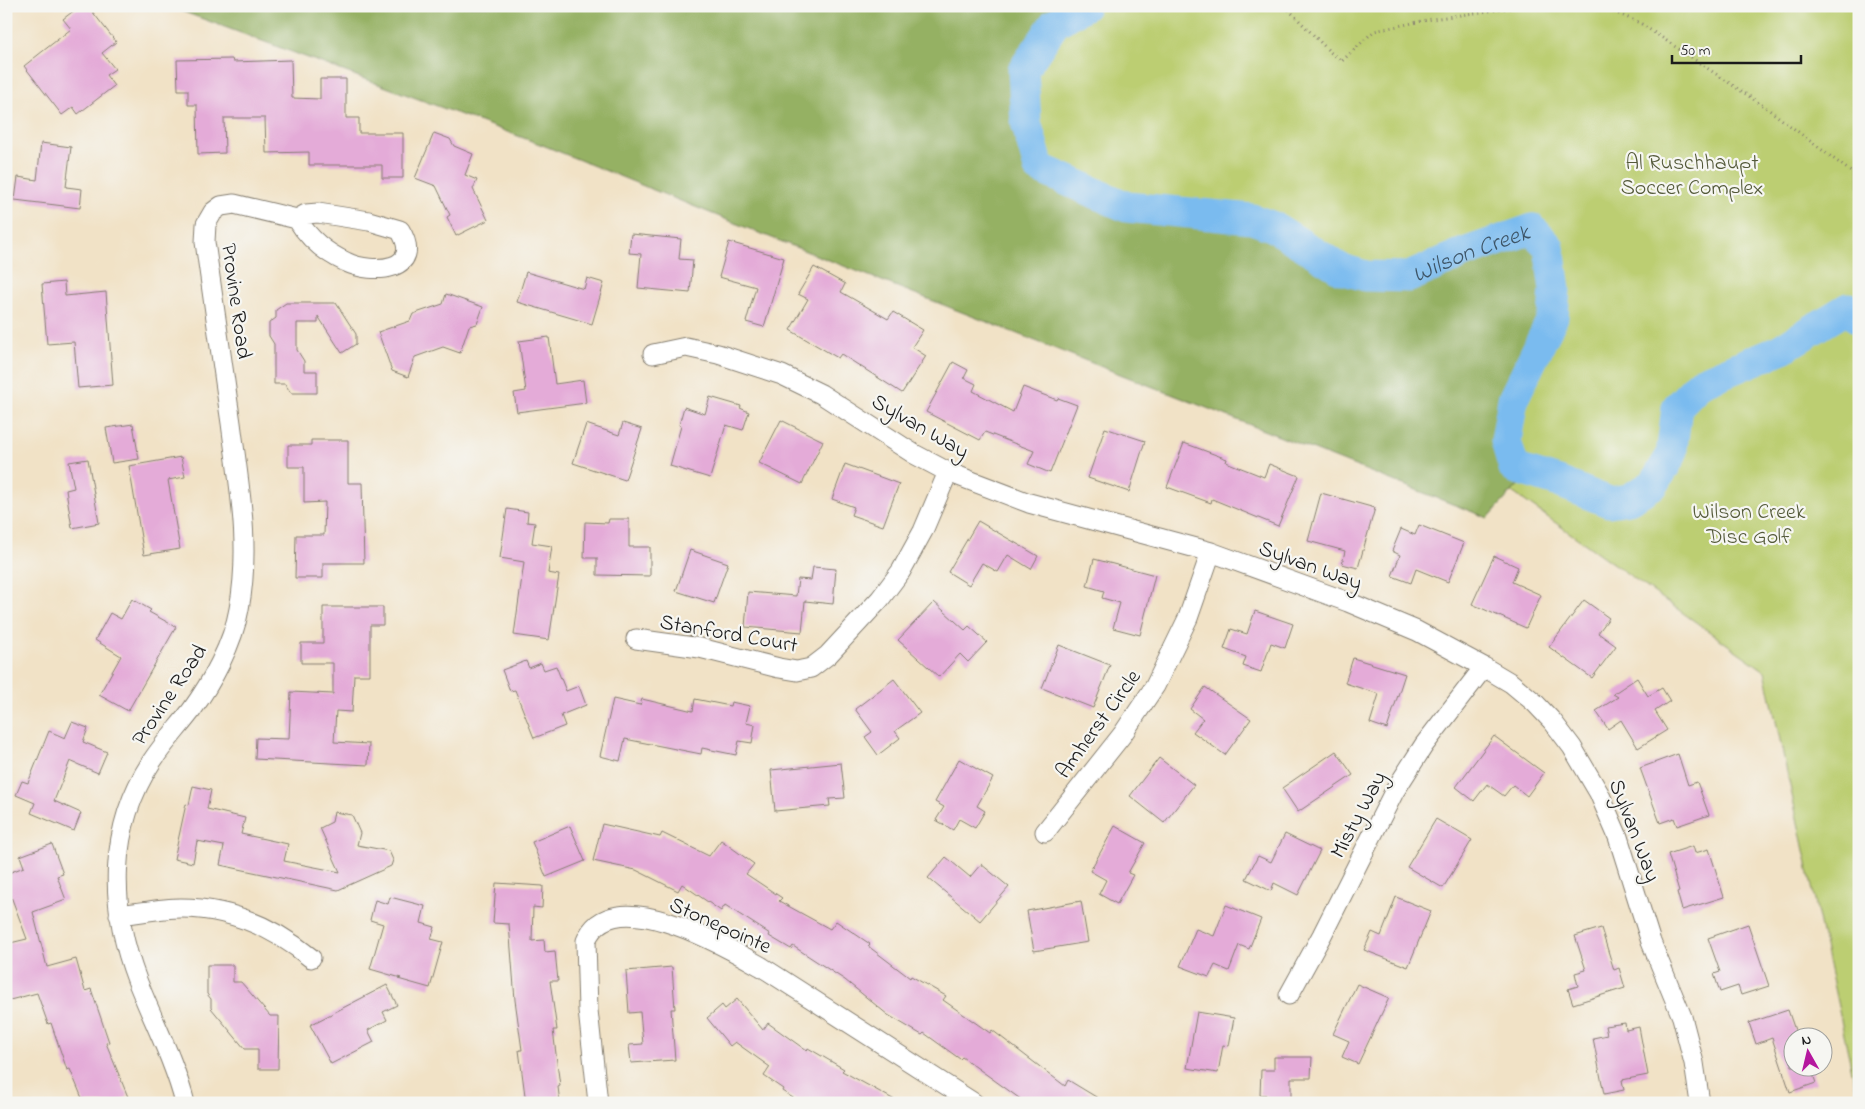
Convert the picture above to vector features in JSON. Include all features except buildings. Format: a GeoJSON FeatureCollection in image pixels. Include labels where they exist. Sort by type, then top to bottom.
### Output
{"type":"FeatureCollection","features":[{"type":"Feature","properties":{"kind":"street","name":"Provine Road"},"geometry":{"type":"LineString","coordinates":[[185,1103],[170,1056],[137,979],[126,948],[119,915],[117,874],[120,838],[125,817],[150,764],[170,734],[191,710],[227,648],[239,612],[243,584],[246,558],[243,511],[205,242],[206,224],[213,212],[221,206],[234,204],[298,219]]}},
{"type":"Feature","properties":{"kind":"street"},"geometry":{"type":"LineString","coordinates":[[306,214],[334,214],[389,226],[400,230],[405,238],[408,250],[397,266],[386,269],[368,268],[347,263],[319,246],[304,230],[298,219],[306,214]]}},
{"type":"Feature","properties":{"kind":"street","name":"Sylvan Way"},"geometry":{"type":"LineString","coordinates":[[653,354],[686,347],[718,354],[782,375],[821,394],[914,454],[948,472],[1028,503],[1211,552],[1348,602],[1418,631],[1484,667],[1517,688],[1553,722],[1572,747],[1599,792],[1618,837],[1651,942],[1682,1017],[1694,1063],[1700,1103]]}},
{"type":"Feature","properties":{"kind":"street","name":"Stanford Court"},"geometry":{"type":"LineString","coordinates":[[636,639],[700,648],[797,671],[811,668],[835,648],[880,599],[901,571],[923,531],[948,472]]}},
{"type":"Feature","properties":{"kind":"street","name":"Amherst Circle"},"geometry":{"type":"LineString","coordinates":[[1045,832],[1122,735],[1155,686],[1188,618],[1211,552]]}},
{"type":"Feature","properties":{"kind":"street","name":"Misty Way"},"geometry":{"type":"LineString","coordinates":[[1289,995],[1322,935],[1394,792],[1424,745],[1484,667]]}},
{"type":"Feature","properties":{"kind":"street"},"geometry":{"type":"LineString","coordinates":[[119,915],[179,908],[206,909],[234,915],[266,927],[291,942],[311,958]]}},
{"type":"Feature","properties":{"kind":"street","name":"Stonepointe"},"geometry":{"type":"LineString","coordinates":[[598,1103],[588,1010],[586,941],[590,931],[597,923],[608,917],[636,914],[692,932],[730,949],[770,972],[974,1103]]}},
{"type":"Feature","properties":{"kind":"path"},"geometry":{"type":"LineString","coordinates":[[1285,6],[1330,52],[1342,61],[1374,31],[1432,19],[1524,6]]}},
{"type":"Feature","properties":{"kind":"path"},"geometry":{"type":"LineString","coordinates":[[1600,6],[1640,22],[1768,108],[1859,178]]}},
{"type":"Feature","properties":{"kind":"green space"},"geometry":{"type":"Polygon","coordinates":[[[168,6],[1096,6],[1058,32],[1018,66],[1037,158],[1110,209],[1265,228],[1334,277],[1397,289],[1464,259],[1506,223],[1556,270],[1528,378],[1499,447],[1529,473],[1488,518],[762,234],[545,146],[168,6]]]}},
{"type":"Feature","properties":{"kind":"green space","name":"Al Ruschhaupt Soccer Complex"},"geometry":{"type":"Polygon","coordinates":[[[1096,6],[1859,6],[1859,1103],[1765,671],[1512,492],[1529,473],[1499,447],[1528,378],[1506,223],[1464,259],[1397,289],[1334,277],[1265,228],[1110,209],[1037,158],[1018,66],[1058,32],[1096,6]]]}},
{"type":"Feature","properties":{"kind":"waterway","name":"Wilson Creek"},"geometry":{"type":"LineString","coordinates":[[1084,6],[1055,23],[1023,70],[1026,122],[1039,168],[1127,207],[1252,219],[1274,227],[1341,269],[1366,276],[1409,277],[1461,254],[1532,229],[1549,247],[1555,289],[1553,317],[1513,399],[1506,441],[1514,468],[1556,481],[1609,502],[1629,499],[1654,484],[1671,456],[1677,407],[1700,383],[1781,349],[1848,308],[1859,319]]}},
{"type":"Feature","properties":{"kind":"park label","name":"Wilson Creek Disc Golf"},"geometry":{"type":"Point","coordinates":[1749,522]}}]}
